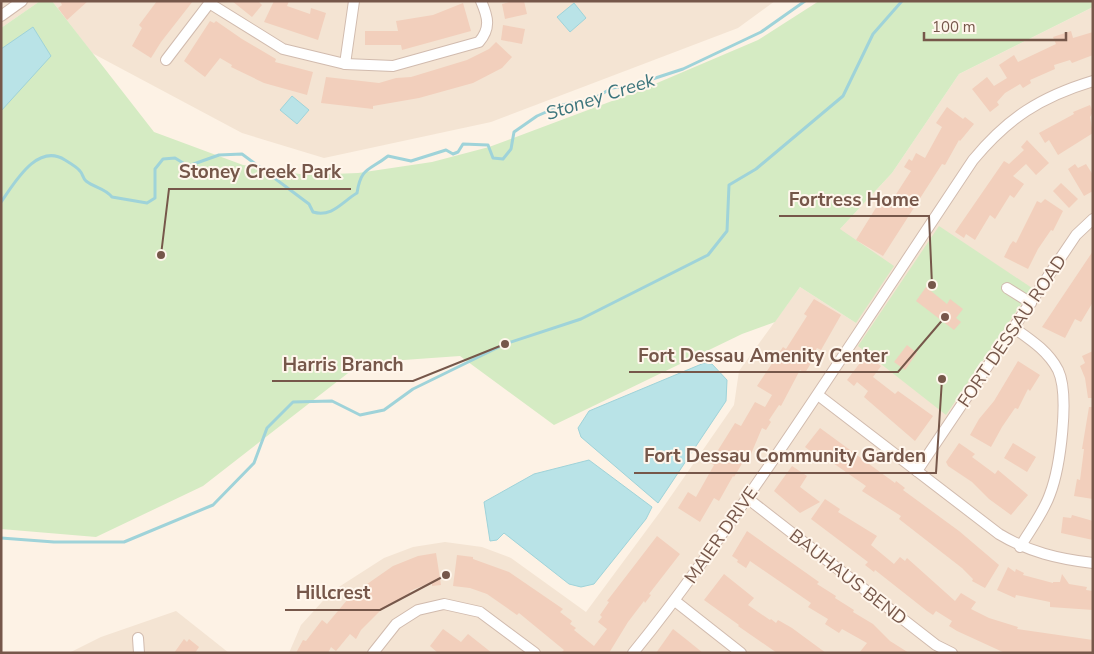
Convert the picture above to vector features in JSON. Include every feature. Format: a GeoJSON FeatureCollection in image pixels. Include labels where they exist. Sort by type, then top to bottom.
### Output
{"type":"FeatureCollection","features":[{"type":"Feature","properties":{"kind":"street"},"geometry":{"type":"LineString","coordinates":[[1,16],[22,1]]}},
{"type":"Feature","properties":{"kind":"street"},"geometry":{"type":"LineString","coordinates":[[345,64],[354,1]]}},
{"type":"Feature","properties":{"kind":"street"},"geometry":{"type":"LineString","coordinates":[[166,60],[210,2],[283,49],[345,64],[393,66],[472,46],[486,34],[488,25],[481,1]]}},
{"type":"Feature","properties":{"kind":"street","name":"MAIER DRIVE"},"geometry":{"type":"LineString","coordinates":[[633,653],[675,601],[747,498],[973,160],[991,138],[1038,102],[1093,81]]}},
{"type":"Feature","properties":{"kind":"street","name":"FORT DESSAU ROAD"},"geometry":{"type":"LineString","coordinates":[[918,471],[1076,235],[1093,219]]}},
{"type":"Feature","properties":{"kind":"street"},"geometry":{"type":"LineString","coordinates":[[1007,288],[1031,302]]}},
{"type":"Feature","properties":{"kind":"street"},"geometry":{"type":"LineString","coordinates":[[1014,328],[1048,354],[1058,371],[1065,398],[1056,474],[1050,495],[1020,547]]}},
{"type":"Feature","properties":{"kind":"street"},"geometry":{"type":"LineString","coordinates":[[818,394],[998,534],[1020,547],[1055,559],[1093,563]]}},
{"type":"Feature","properties":{"kind":"street","name":"BAUHAUS BEND"},"geometry":{"type":"LineString","coordinates":[[747,498],[936,645],[952,653]]}},
{"type":"Feature","properties":{"kind":"street"},"geometry":{"type":"LineString","coordinates":[[675,601],[741,653]]}},
{"type":"Feature","properties":{"kind":"street"},"geometry":{"type":"LineString","coordinates":[[373,653],[396,624],[418,610],[444,604],[480,612],[535,653]]}},
{"type":"Feature","properties":{"kind":"street"},"geometry":{"type":"LineString","coordinates":[[138,638],[139,653]]}},
{"type":"Feature","properties":{"kind":"shaded area"},"geometry":{"type":"Polygon","coordinates":[[[1,1],[40,1],[1,28],[1,1]]]}},
{"type":"Feature","properties":{"kind":"shaded area"},"geometry":{"type":"Polygon","coordinates":[[[52,1],[775,1],[738,28],[491,122],[324,158],[242,133],[92,53],[52,1]]]}},
{"type":"Feature","properties":{"kind":"shaded area"},"geometry":{"type":"Polygon","coordinates":[[[1093,7],[1093,653],[289,653],[301,625],[331,592],[384,558],[413,547],[445,542],[482,547],[511,558],[586,612],[660,512],[734,405],[739,371],[800,287],[856,323],[839,230],[892,173],[959,74],[1093,7]]]}},
{"type":"Feature","properties":{"kind":"shaded area"},"geometry":{"type":"Polygon","coordinates":[[[176,611],[229,653],[69,653],[101,637],[176,611]]]}},
{"type":"Feature","properties":{"kind":"green space"},"geometry":{"type":"Polygon","coordinates":[[[40,1],[52,1],[154,132],[243,165],[306,175],[358,173],[432,162],[489,147],[636,92],[758,40],[819,1],[1093,1],[1093,7],[959,74],[892,173],[840,229],[894,266],[856,323],[800,287],[775,322],[742,334],[554,425],[460,356],[361,363],[203,486],[96,537],[1,529],[1,28],[40,1]]]}},
{"type":"Feature","properties":{"kind":"green space"},"geometry":{"type":"Polygon","coordinates":[[[939,226],[1032,288],[946,415],[858,346],[939,226]]]}},
{"type":"Feature","properties":{"kind":"water"},"geometry":{"type":"Polygon","coordinates":[[[574,3],[586,18],[570,32],[557,17],[574,3]]]}},
{"type":"Feature","properties":{"kind":"water"},"geometry":{"type":"Polygon","coordinates":[[[33,27],[51,56],[1,111],[1,49],[33,27]]]}},
{"type":"Feature","properties":{"kind":"water"},"geometry":{"type":"Polygon","coordinates":[[[292,96],[309,110],[297,124],[280,110],[292,96]]]}},
{"type":"Feature","properties":{"kind":"water"},"geometry":{"type":"Polygon","coordinates":[[[704,363],[712,364],[727,380],[726,401],[658,503],[581,437],[578,428],[589,411],[704,363]]]}},
{"type":"Feature","properties":{"kind":"water"},"geometry":{"type":"Polygon","coordinates":[[[589,460],[652,507],[646,519],[594,584],[581,587],[569,584],[504,533],[497,540],[490,541],[484,502],[534,474],[589,460]]]}},
{"type":"Feature","properties":{"kind":"building"},"geometry":{"type":"Polygon","coordinates":[[[60,1],[88,1],[67,20],[58,8],[62,5],[60,1]]]}},
{"type":"Feature","properties":{"kind":"building"},"geometry":{"type":"Polygon","coordinates":[[[157,1],[193,1],[151,58],[132,46],[142,28],[139,25],[157,1]]]}},
{"type":"Feature","properties":{"kind":"building"},"geometry":{"type":"Polygon","coordinates":[[[232,1],[258,1],[262,5],[252,17],[232,1]]]}},
{"type":"Feature","properties":{"kind":"building"},"geometry":{"type":"Polygon","coordinates":[[[274,1],[289,1],[287,6],[310,14],[311,8],[326,13],[318,40],[264,22],[274,1]]]}},
{"type":"Feature","properties":{"kind":"building"},"geometry":{"type":"Polygon","coordinates":[[[524,1],[527,14],[505,19],[502,4],[524,1]]]}},
{"type":"Feature","properties":{"kind":"building"},"geometry":{"type":"Polygon","coordinates":[[[463,3],[471,31],[402,50],[401,45],[365,45],[365,31],[398,31],[396,21],[433,15],[463,3]]]}},
{"type":"Feature","properties":{"kind":"building"},"geometry":{"type":"Polygon","coordinates":[[[210,21],[214,23],[216,21],[276,59],[275,62],[313,72],[307,95],[264,83],[231,67],[232,65],[220,58],[205,77],[197,71],[184,61],[210,21]]]}},
{"type":"Feature","properties":{"kind":"building"},"geometry":{"type":"Polygon","coordinates":[[[503,25],[525,29],[522,44],[501,40],[503,25]]]}},
{"type":"Feature","properties":{"kind":"building"},"geometry":{"type":"Polygon","coordinates":[[[1071,31],[1073,38],[1093,32],[1093,55],[1072,63],[1070,60],[1054,65],[1055,69],[1030,80],[1031,83],[1023,88],[1020,84],[1005,93],[997,102],[999,105],[990,112],[972,89],[987,77],[994,86],[1007,78],[999,65],[1014,55],[1018,62],[1056,44],[1053,37],[1071,31]]]}},
{"type":"Feature","properties":{"kind":"building"},"geometry":{"type":"Polygon","coordinates":[[[496,42],[512,57],[502,68],[473,83],[419,98],[373,106],[373,109],[321,103],[326,77],[379,83],[396,78],[411,77],[467,60],[489,49],[496,42]]]}},
{"type":"Feature","properties":{"kind":"building"},"geometry":{"type":"Polygon","coordinates":[[[1090,105],[1093,112],[1090,117],[1093,133],[1058,155],[1049,140],[1045,143],[1039,133],[1074,114],[1073,112],[1090,105]]]}},
{"type":"Feature","properties":{"kind":"building"},"geometry":{"type":"Polygon","coordinates":[[[947,107],[963,119],[965,117],[974,124],[959,140],[945,165],[942,164],[883,256],[856,240],[882,198],[891,202],[911,171],[904,167],[909,159],[912,161],[916,153],[925,158],[942,127],[936,123],[947,107]]]}},
{"type":"Feature","properties":{"kind":"building"},"geometry":{"type":"Polygon","coordinates":[[[1027,140],[1049,163],[1036,175],[1026,164],[1013,176],[1024,184],[1014,198],[1010,195],[995,219],[990,215],[975,240],[966,234],[964,238],[955,232],[1004,161],[1009,164],[1024,150],[1021,147],[1027,140]]]}},
{"type":"Feature","properties":{"kind":"building"},"geometry":{"type":"Polygon","coordinates":[[[1075,164],[1078,168],[1086,164],[1093,175],[1093,191],[1084,196],[1068,169],[1075,164]]]}},
{"type":"Feature","properties":{"kind":"building"},"geometry":{"type":"Polygon","coordinates":[[[1061,183],[1078,199],[1069,208],[1053,191],[1061,183]]]}},
{"type":"Feature","properties":{"kind":"building"},"geometry":{"type":"Polygon","coordinates":[[[1045,199],[1063,211],[1053,231],[1051,230],[1038,249],[1028,269],[1004,257],[1013,241],[1016,243],[1037,201],[1041,203],[1045,199]]]}},
{"type":"Feature","properties":{"kind":"building"},"geometry":{"type":"Polygon","coordinates":[[[1093,251],[1093,302],[1081,322],[1075,319],[1065,338],[1042,327],[1093,251]]]}},
{"type":"Feature","properties":{"kind":"building"},"geometry":{"type":"Polygon","coordinates":[[[926,287],[947,304],[950,299],[963,309],[956,318],[961,322],[954,330],[916,301],[926,287]]]}},
{"type":"Feature","properties":{"kind":"building"},"geometry":{"type":"Polygon","coordinates":[[[814,299],[841,315],[821,350],[817,348],[808,362],[811,363],[805,373],[800,370],[781,406],[779,405],[769,420],[771,422],[766,430],[762,428],[751,454],[749,452],[719,501],[714,498],[700,522],[678,508],[688,492],[696,497],[714,465],[710,463],[735,423],[741,426],[755,402],[765,407],[772,395],[757,386],[783,347],[786,349],[807,316],[804,314],[814,299]]]}},
{"type":"Feature","properties":{"kind":"building"},"geometry":{"type":"Polygon","coordinates":[[[907,345],[917,353],[905,370],[894,362],[907,345]]]}},
{"type":"Feature","properties":{"kind":"building"},"geometry":{"type":"Polygon","coordinates":[[[1093,351],[1093,398],[1088,398],[1085,378],[1080,366],[1085,363],[1082,356],[1093,351]]]}},
{"type":"Feature","properties":{"kind":"building"},"geometry":{"type":"Polygon","coordinates":[[[866,355],[881,366],[873,377],[895,394],[898,391],[933,416],[915,441],[864,397],[868,391],[857,382],[854,386],[847,380],[866,355]]]}},
{"type":"Feature","properties":{"kind":"building"},"geometry":{"type":"Polygon","coordinates":[[[1018,361],[1040,375],[1030,391],[1028,389],[1018,409],[1015,408],[1002,427],[991,447],[970,435],[979,419],[994,401],[1018,361]]]}},
{"type":"Feature","properties":{"kind":"building"},"geometry":{"type":"Polygon","coordinates":[[[1089,407],[1093,407],[1093,499],[1074,496],[1077,479],[1080,480],[1084,449],[1082,449],[1089,407]]]}},
{"type":"Feature","properties":{"kind":"building"},"geometry":{"type":"Polygon","coordinates":[[[820,428],[895,483],[896,481],[905,488],[903,490],[959,531],[999,565],[985,588],[972,581],[973,579],[962,568],[899,519],[901,516],[862,491],[866,486],[823,456],[821,459],[805,447],[820,428]]]}},
{"type":"Feature","properties":{"kind":"building"},"geometry":{"type":"Polygon","coordinates":[[[959,443],[975,454],[972,457],[995,474],[998,470],[1028,495],[1011,515],[989,499],[972,482],[948,466],[946,462],[959,443]]]}},
{"type":"Feature","properties":{"kind":"building"},"geometry":{"type":"Polygon","coordinates":[[[1013,443],[1036,457],[1027,472],[1004,458],[1013,443]]]}},
{"type":"Feature","properties":{"kind":"building"},"geometry":{"type":"Polygon","coordinates":[[[792,466],[807,476],[800,487],[820,502],[800,513],[774,491],[792,466]]]}},
{"type":"Feature","properties":{"kind":"building"},"geometry":{"type":"Polygon","coordinates":[[[825,499],[840,509],[838,512],[877,536],[871,545],[894,564],[900,557],[905,561],[907,558],[955,601],[961,593],[976,602],[971,609],[989,618],[1018,627],[1017,629],[1093,640],[1093,653],[1005,653],[957,631],[949,626],[952,621],[936,611],[933,615],[927,611],[875,570],[874,572],[865,565],[868,562],[811,519],[825,499]]]}},
{"type":"Feature","properties":{"kind":"building"},"geometry":{"type":"Polygon","coordinates":[[[1072,515],[1093,521],[1093,540],[1061,533],[1063,517],[1071,518],[1072,515]]]}},
{"type":"Feature","properties":{"kind":"building"},"geometry":{"type":"Polygon","coordinates":[[[747,531],[819,582],[817,584],[854,610],[853,612],[873,624],[890,641],[909,653],[859,653],[867,643],[842,629],[839,633],[825,624],[828,619],[808,607],[811,603],[750,561],[746,568],[737,562],[738,560],[732,556],[747,531]]]}},
{"type":"Feature","properties":{"kind":"building"},"geometry":{"type":"Polygon","coordinates":[[[657,536],[680,554],[649,594],[651,595],[645,603],[644,601],[628,622],[609,653],[561,653],[564,650],[519,613],[517,615],[487,594],[470,588],[453,586],[457,555],[473,557],[473,559],[509,572],[563,609],[560,612],[572,621],[570,624],[576,628],[574,630],[594,646],[607,629],[598,622],[602,617],[600,615],[609,602],[607,601],[657,536]]]}},
{"type":"Feature","properties":{"kind":"building"},"geometry":{"type":"Polygon","coordinates":[[[436,553],[441,585],[432,586],[432,582],[410,591],[410,593],[380,611],[361,630],[356,639],[350,634],[336,651],[331,647],[328,653],[296,653],[303,640],[306,641],[322,620],[327,624],[358,587],[360,589],[393,566],[418,556],[436,553]]]}},
{"type":"Feature","properties":{"kind":"building"},"geometry":{"type":"Polygon","coordinates":[[[1008,567],[1015,572],[1016,569],[1024,573],[1023,575],[1053,583],[1060,582],[1062,574],[1069,584],[1087,587],[1086,590],[1093,591],[1093,610],[1050,607],[1050,602],[1016,595],[1015,598],[997,590],[1008,567]]]}},
{"type":"Feature","properties":{"kind":"building"},"geometry":{"type":"Polygon","coordinates":[[[724,574],[754,598],[748,605],[770,620],[776,623],[778,620],[792,628],[826,653],[777,653],[704,600],[724,574]]]}},
{"type":"Feature","properties":{"kind":"building"},"geometry":{"type":"Polygon","coordinates":[[[443,629],[461,642],[468,634],[492,653],[438,653],[430,646],[443,629]]]}},
{"type":"Feature","properties":{"kind":"building"},"geometry":{"type":"Polygon","coordinates":[[[673,629],[687,640],[703,653],[656,653],[673,629]]]}},
{"type":"Feature","properties":{"kind":"building"},"geometry":{"type":"Polygon","coordinates":[[[184,639],[187,642],[189,639],[199,647],[195,653],[174,653],[184,639]]]}},
{"type":"Feature","properties":{"kind":"waterway","name":"Stoney Creek"},"geometry":{"type":"LineString","coordinates":[[1,202],[27,168],[45,156],[55,156],[69,162],[81,172],[86,181],[112,197],[147,203],[155,198],[155,169],[163,159],[175,158],[188,166],[219,155],[242,154],[309,204],[313,212],[326,213],[337,208],[357,193],[361,178],[367,170],[388,156],[411,161],[446,150],[453,154],[458,152],[463,144],[488,145],[493,158],[503,159],[511,149],[514,132],[537,116],[562,105],[593,99],[612,88],[634,85],[683,69],[761,32],[805,1]]}},
{"type":"Feature","properties":{"kind":"waterway"},"geometry":{"type":"LineString","coordinates":[[1,538],[54,542],[124,542],[213,505],[254,463],[267,428],[293,402],[332,401],[360,415],[384,410],[413,389],[505,344],[581,319],[708,255],[727,231],[729,185],[756,169],[843,96],[873,34],[902,1]]}},
{"type":"Feature","properties":{"kind":"place","name":"Stoney Creek Park"},"geometry":{"type":"Point","coordinates":[161,255]}},
{"type":"Feature","properties":{"kind":"place","name":"Fortress Home"},"geometry":{"type":"Point","coordinates":[932,285]}},
{"type":"Feature","properties":{"kind":"place","name":"Fort Dessau Amenity Center"},"geometry":{"type":"Point","coordinates":[945,317]}},
{"type":"Feature","properties":{"kind":"place","name":"Harris Branch"},"geometry":{"type":"Point","coordinates":[505,344]}},
{"type":"Feature","properties":{"kind":"place","name":"Fort Dessau Community Garden"},"geometry":{"type":"Point","coordinates":[942,379]}},
{"type":"Feature","properties":{"kind":"place","name":"Hillcrest"},"geometry":{"type":"Point","coordinates":[446,575]}}]}
